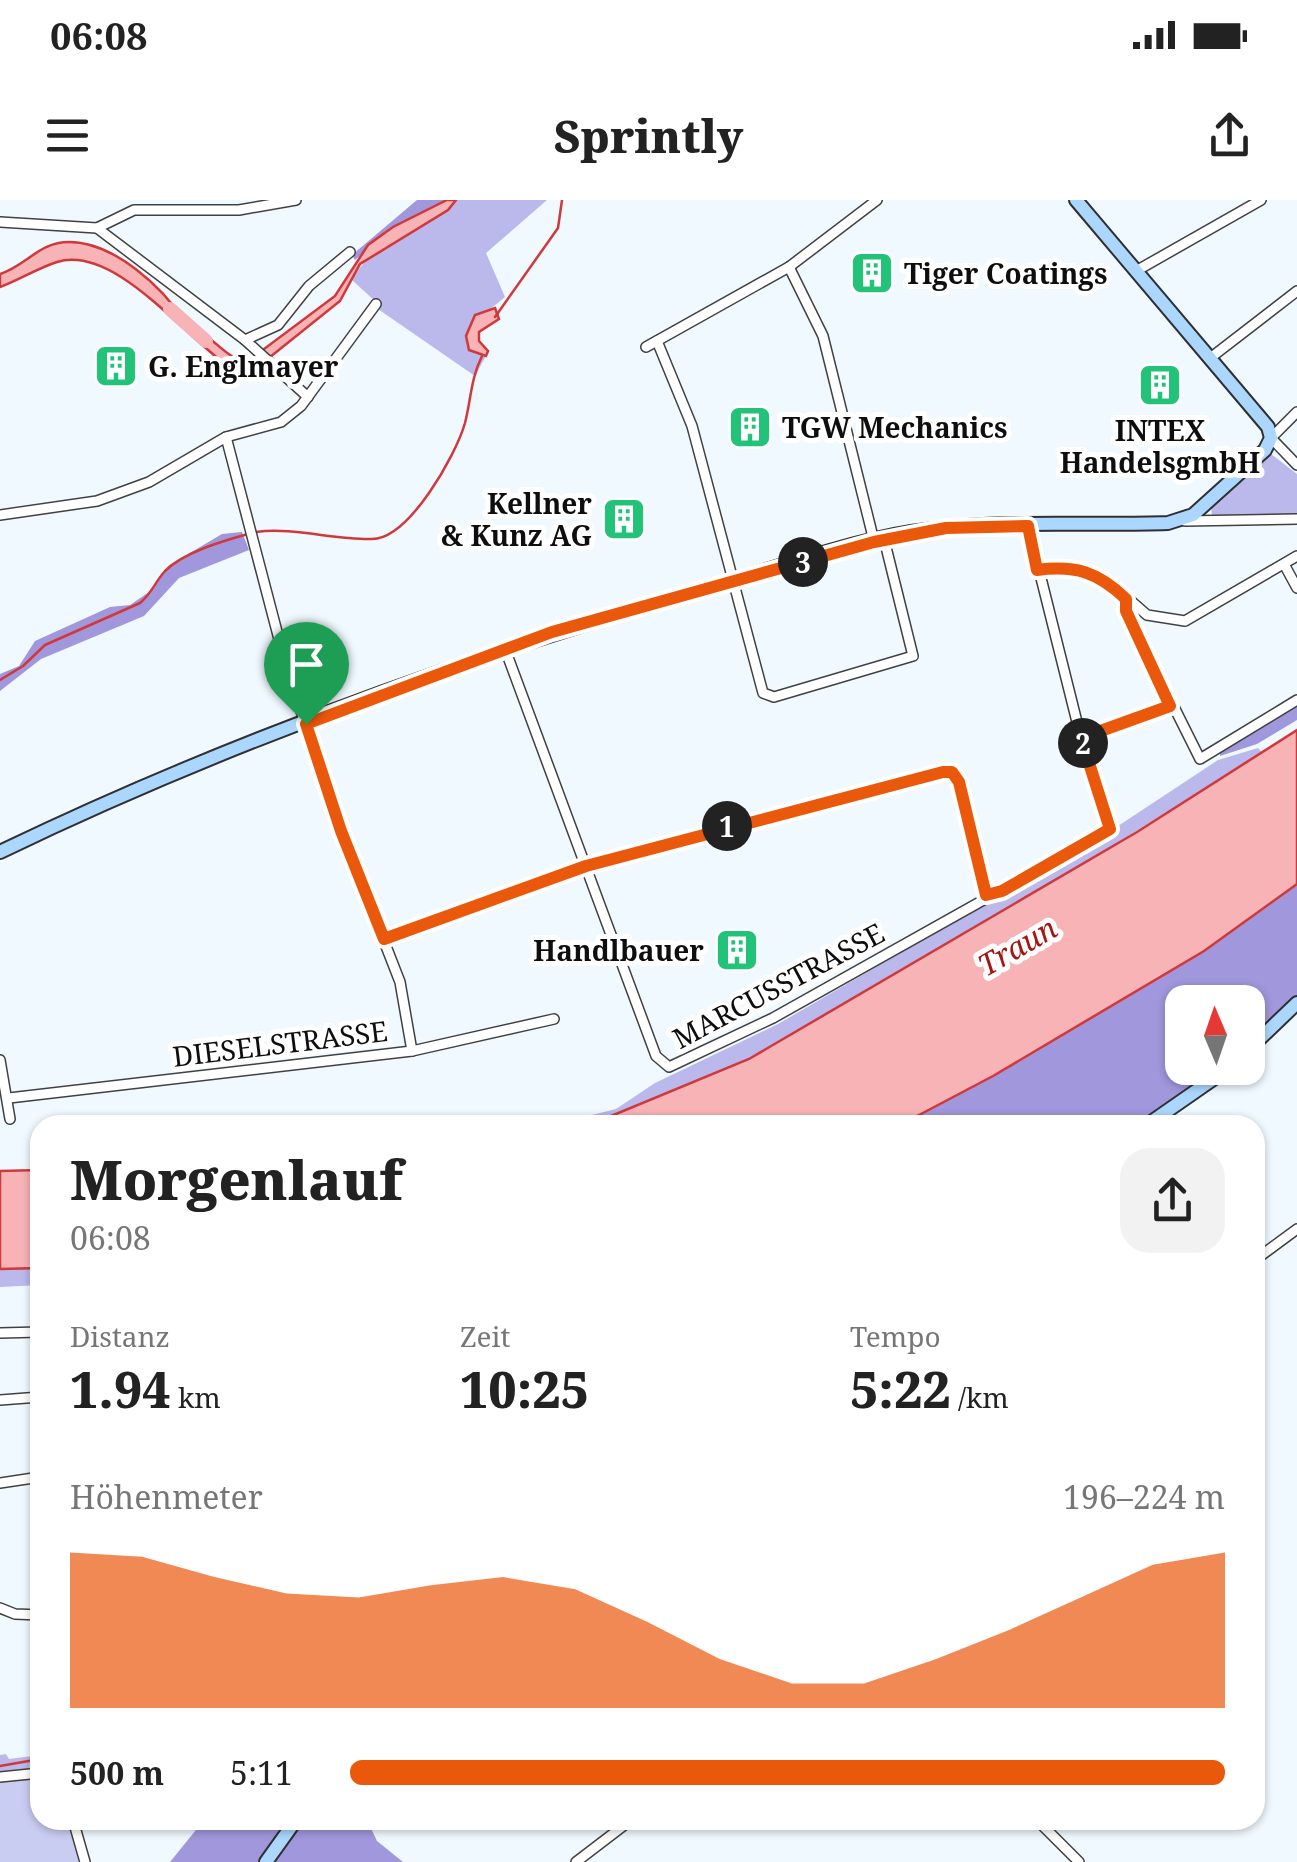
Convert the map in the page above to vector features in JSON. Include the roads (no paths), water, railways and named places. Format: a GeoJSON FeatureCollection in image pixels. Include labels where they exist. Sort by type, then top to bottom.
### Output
{"type":"FeatureCollection","features":[{"type":"Feature","properties":{"kind":"main road"},"geometry":{"type":"LineString","coordinates":[[0,852],[132,788],[505,649],[734,580],[879,540],[946,528],[1182,521],[1265,450],[1270,438],[1268,427],[1076,200]]}},
{"type":"Feature","properties":{"kind":"main road"},"geometry":{"type":"LineString","coordinates":[[1265,1034],[1297,1003]]}},
{"type":"Feature","properties":{"kind":"main road"},"geometry":{"type":"LineString","coordinates":[[1161,1115],[1204,1085]]}},
{"type":"Feature","properties":{"kind":"main road"},"geometry":{"type":"LineString","coordinates":[[266,1862],[289,1830]]}},
{"type":"Feature","properties":{"kind":"street"},"geometry":{"type":"LineString","coordinates":[[97,228],[132,205],[239,210],[296,200]]}},
{"type":"Feature","properties":{"kind":"street"},"geometry":{"type":"LineString","coordinates":[[646,347],[789,267],[877,200]]}},
{"type":"Feature","properties":{"kind":"street"},"geometry":{"type":"LineString","coordinates":[[1136,272],[1261,200]]}},
{"type":"Feature","properties":{"kind":"street"},"geometry":{"type":"LineString","coordinates":[[0,222],[97,228],[245,340],[308,397]]}},
{"type":"Feature","properties":{"kind":"street"},"geometry":{"type":"LineString","coordinates":[[245,340],[278,325],[309,286],[350,252]]}},
{"type":"Feature","properties":{"kind":"street"},"geometry":{"type":"LineString","coordinates":[[657,341],[684,402],[763,693],[774,697],[912,656],[823,336],[789,267]]}},
{"type":"Feature","properties":{"kind":"street"},"geometry":{"type":"LineString","coordinates":[[1210,358],[1297,291]]}},
{"type":"Feature","properties":{"kind":"street"},"geometry":{"type":"LineString","coordinates":[[0,515],[56,510],[110,497],[180,466],[226,437],[280,422],[308,397],[376,304]]}},
{"type":"Feature","properties":{"kind":"street"},"geometry":{"type":"LineString","coordinates":[[1297,412],[1270,438],[1297,465]]}},
{"type":"Feature","properties":{"kind":"street"},"geometry":{"type":"LineString","coordinates":[[226,437],[306,724],[341,831],[400,982],[412,1051]]}},
{"type":"Feature","properties":{"kind":"street"},"geometry":{"type":"LineString","coordinates":[[1182,521],[1297,519]]}},
{"type":"Feature","properties":{"kind":"street"},"geometry":{"type":"LineString","coordinates":[[384,939],[586,866],[736,823],[952,772],[959,782],[986,895],[1002,891],[1110,829],[1081,738],[1028,526]]}},
{"type":"Feature","properties":{"kind":"street"},"geometry":{"type":"LineString","coordinates":[[1037,570],[1066,566],[1087,570],[1107,580],[1157,620],[1185,622],[1297,556]]}},
{"type":"Feature","properties":{"kind":"street"},"geometry":{"type":"LineString","coordinates":[[1284,564],[1297,588]]}},
{"type":"Feature","properties":{"kind":"street"},"geometry":{"type":"LineString","coordinates":[[1126,599],[1126,611],[1170,706],[1200,759],[1297,700]]}},
{"type":"Feature","properties":{"kind":"street","name":"MARCUSSTRASSE"},"geometry":{"type":"LineString","coordinates":[[505,649],[586,866],[627,993],[656,1056],[669,1068],[773,1018],[986,895]]}},
{"type":"Feature","properties":{"kind":"street"},"geometry":{"type":"LineString","coordinates":[[1081,738],[1170,706]]}},
{"type":"Feature","properties":{"kind":"street","name":"DIESELSTRASSE"},"geometry":{"type":"LineString","coordinates":[[9,1098],[412,1051],[554,1020]]}},
{"type":"Feature","properties":{"kind":"street"},"geometry":{"type":"LineString","coordinates":[[0,1060],[10,1119]]}},
{"type":"Feature","properties":{"kind":"street"},"geometry":{"type":"LineString","coordinates":[[1265,1253],[1297,1229]]}},
{"type":"Feature","properties":{"kind":"street"},"geometry":{"type":"LineString","coordinates":[[0,1333],[30,1332]]}},
{"type":"Feature","properties":{"kind":"street"},"geometry":{"type":"LineString","coordinates":[[0,1400],[30,1398]]}},
{"type":"Feature","properties":{"kind":"street"},"geometry":{"type":"LineString","coordinates":[[0,1482],[30,1478]]}},
{"type":"Feature","properties":{"kind":"street"},"geometry":{"type":"LineString","coordinates":[[0,1608],[14,1614],[30,1614]]}},
{"type":"Feature","properties":{"kind":"street"},"geometry":{"type":"LineString","coordinates":[[0,1777],[30,1774]]}},
{"type":"Feature","properties":{"kind":"street"},"geometry":{"type":"LineString","coordinates":[[76,1830],[85,1862]]}},
{"type":"Feature","properties":{"kind":"street"},"geometry":{"type":"LineString","coordinates":[[576,1862],[619,1830]]}},
{"type":"Feature","properties":{"kind":"street"},"geometry":{"type":"LineString","coordinates":[[1048,1830],[1079,1862]]}},
{"type":"Feature","properties":{"kind":"water"},"geometry":{"type":"Polygon","coordinates":[[[447,200],[456,200],[448,210],[360,264],[340,301],[245,377],[130,283],[105,268],[81,260],[57,262],[0,287],[0,274],[49,246],[86,244],[136,270],[164,295],[189,327],[232,356],[248,361],[335,296],[368,245],[393,227],[447,200]]]}},
{"type":"Feature","properties":{"kind":"water"},"geometry":{"type":"Polygon","coordinates":[[[495,308],[499,319],[479,332],[479,341],[488,351],[486,356],[469,350],[466,336],[475,315],[495,308]]]}},
{"type":"Feature","properties":{"kind":"water","name":"Traun"},"geometry":{"type":"Polygon","coordinates":[[[1297,730],[1297,884],[1204,951],[993,1076],[919,1115],[614,1115],[749,1059],[1137,832],[1297,730]]]}},
{"type":"Feature","properties":{"kind":"water"},"geometry":{"type":"Polygon","coordinates":[[[30,1170],[30,1268],[0,1269],[0,1171],[30,1170]]]}},
{"type":"Feature","properties":{"kind":"waterway"},"geometry":{"type":"LineString","coordinates":[[495,317],[558,228],[562,200]]}},
{"type":"Feature","properties":{"kind":"waterway"},"geometry":{"type":"LineString","coordinates":[[170,309],[206,341]]}},
{"type":"Feature","properties":{"kind":"waterway"},"geometry":{"type":"LineString","coordinates":[[256,532],[372,539],[401,525],[429,493],[452,455],[465,423],[482,356]]}},
{"type":"Feature","properties":{"kind":"waterway"},"geometry":{"type":"LineString","coordinates":[[0,680],[23,666],[45,645],[140,603],[165,571],[182,558],[248,534]]}},
{"type":"Feature","properties":{"kind":"waterway"},"geometry":{"type":"LineString","coordinates":[[0,1766],[30,1761]]}},
{"type":"Feature","properties":{"kind":"place","name":"Tiger Coatings"},"geometry":{"type":"Point","coordinates":[872,273]}},
{"type":"Feature","properties":{"kind":"place","name":"G. Englmayer"},"geometry":{"type":"Point","coordinates":[116,366]}},
{"type":"Feature","properties":{"kind":"place","name":"INTEX HandelsgmbH"},"geometry":{"type":"Point","coordinates":[1160,385]}},
{"type":"Feature","properties":{"kind":"place","name":"TGW Mechanics"},"geometry":{"type":"Point","coordinates":[750,427]}},
{"type":"Feature","properties":{"kind":"place","name":"Kellner & Kunz AG"},"geometry":{"type":"Point","coordinates":[624,519]}},
{"type":"Feature","properties":{"kind":"place","name":"Handlbauer"},"geometry":{"type":"Point","coordinates":[737,950]}}]}
